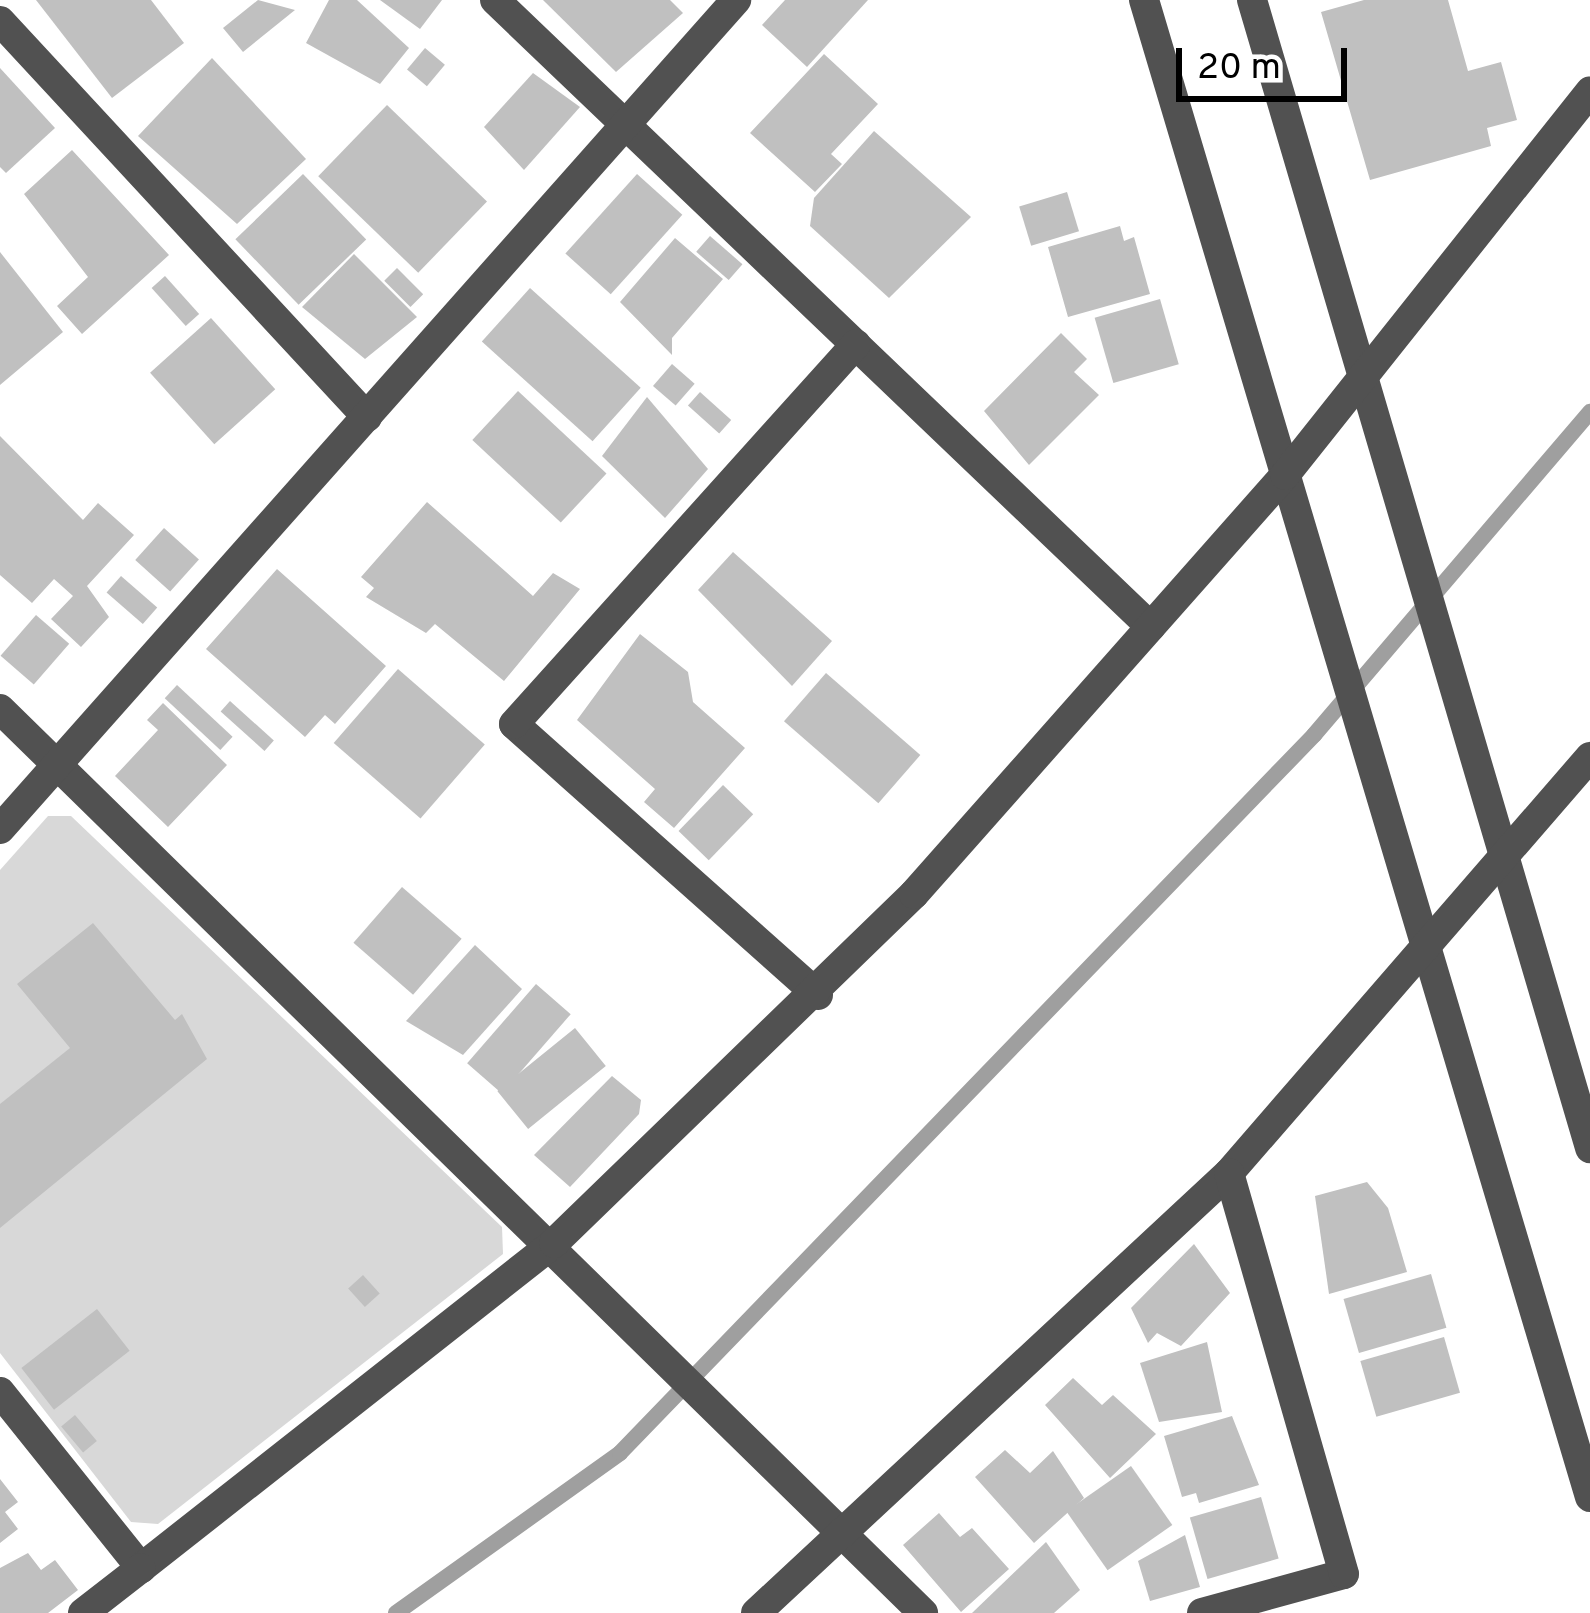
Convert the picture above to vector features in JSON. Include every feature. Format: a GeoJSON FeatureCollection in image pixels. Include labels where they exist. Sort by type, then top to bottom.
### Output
{"type":"FeatureCollection","features":[{"type":"Feature","properties":{"kind":"street"},"geometry":{"type":"LineString","coordinates":[[495,0],[628,120],[1151,627]]}},
{"type":"Feature","properties":{"kind":"street"},"geometry":{"type":"LineString","coordinates":[[0,829],[736,0]]}},
{"type":"Feature","properties":{"kind":"street"},"geometry":{"type":"LineString","coordinates":[[1144,0],[1425,959],[1590,1497]]}},
{"type":"Feature","properties":{"kind":"street"},"geometry":{"type":"LineString","coordinates":[[1252,0],[1360,374],[1509,858],[1590,1148]]}},
{"type":"Feature","properties":{"kind":"street"},"geometry":{"type":"LineString","coordinates":[[0,21],[368,417]]}},
{"type":"Feature","properties":{"kind":"street"},"geometry":{"type":"LineString","coordinates":[[82,1613],[554,1243],[818,995],[1285,476],[1360,374],[1590,91]]}},
{"type":"Feature","properties":{"kind":"street"},"geometry":{"type":"LineString","coordinates":[[818,995],[514,724],[856,344]]}},
{"type":"Feature","properties":{"kind":"street"},"geometry":{"type":"LineString","coordinates":[[0,709],[852,1534],[923,1613]]}},
{"type":"Feature","properties":{"kind":"street"},"geometry":{"type":"LineString","coordinates":[[756,1613],[852,1534],[1229,1173],[1425,959],[1590,757]]}},
{"type":"Feature","properties":{"kind":"street"},"geometry":{"type":"LineString","coordinates":[[1202,1613],[1344,1574],[1229,1173]]}},
{"type":"Feature","properties":{"kind":"street"},"geometry":{"type":"LineString","coordinates":[[0,1392],[141,1568]]}},
{"type":"Feature","properties":{"kind":"shaded area"},"geometry":{"type":"Polygon","coordinates":[[[48,816],[71,816],[502,1227],[503,1254],[158,1524],[131,1522],[0,1353],[0,870],[48,816]]]}},
{"type":"Feature","properties":{"kind":"building"},"geometry":{"type":"Polygon","coordinates":[[[36,0],[151,0],[184,43],[112,98],[36,0]]]}},
{"type":"Feature","properties":{"kind":"building"},"geometry":{"type":"Polygon","coordinates":[[[258,0],[295,10],[243,52],[223,28],[258,0]]]}},
{"type":"Feature","properties":{"kind":"building"},"geometry":{"type":"Polygon","coordinates":[[[329,0],[357,0],[409,48],[380,84],[306,43],[329,0]]]}},
{"type":"Feature","properties":{"kind":"building"},"geometry":{"type":"Polygon","coordinates":[[[380,0],[442,0],[420,29],[380,0]]]}},
{"type":"Feature","properties":{"kind":"building"},"geometry":{"type":"Polygon","coordinates":[[[543,0],[670,0],[683,13],[616,72],[543,0]]]}},
{"type":"Feature","properties":{"kind":"building"},"geometry":{"type":"Polygon","coordinates":[[[785,0],[868,0],[807,67],[762,25],[785,0]]]}},
{"type":"Feature","properties":{"kind":"building"},"geometry":{"type":"Polygon","coordinates":[[[1364,0],[1448,0],[1468,71],[1501,62],[1517,120],[1487,128],[1491,146],[1370,180],[1321,12],[1364,0]]]}},
{"type":"Feature","properties":{"kind":"building"},"geometry":{"type":"Polygon","coordinates":[[[425,48],[445,65],[427,86],[407,69],[425,48]]]}},
{"type":"Feature","properties":{"kind":"building"},"geometry":{"type":"Polygon","coordinates":[[[824,54],[878,104],[831,154],[842,164],[815,192],[750,133],[824,54]]]}},
{"type":"Feature","properties":{"kind":"building"},"geometry":{"type":"Polygon","coordinates":[[[212,58],[306,159],[237,224],[138,136],[212,58]]]}},
{"type":"Feature","properties":{"kind":"building"},"geometry":{"type":"Polygon","coordinates":[[[0,68],[55,128],[6,173],[0,167],[0,68]]]}},
{"type":"Feature","properties":{"kind":"building"},"geometry":{"type":"Polygon","coordinates":[[[533,73],[580,107],[524,170],[484,127],[533,73]]]}},
{"type":"Feature","properties":{"kind":"building"},"geometry":{"type":"Polygon","coordinates":[[[387,105],[487,202],[418,273],[318,176],[387,105]]]}},
{"type":"Feature","properties":{"kind":"building"},"geometry":{"type":"Polygon","coordinates":[[[874,131],[971,217],[889,298],[810,226],[814,198],[874,131]]]}},
{"type":"Feature","properties":{"kind":"building"},"geometry":{"type":"Polygon","coordinates":[[[72,150],[169,255],[82,334],[57,306],[88,277],[24,194],[72,150]]]}},
{"type":"Feature","properties":{"kind":"building"},"geometry":{"type":"Polygon","coordinates":[[[303,174],[366,239],[299,305],[235,239],[303,174]]]}},
{"type":"Feature","properties":{"kind":"building"},"geometry":{"type":"Polygon","coordinates":[[[637,174],[682,215],[611,294],[565,254],[637,174]]]}},
{"type":"Feature","properties":{"kind":"building"},"geometry":{"type":"Polygon","coordinates":[[[1067,192],[1079,231],[1031,246],[1019,207],[1067,192]]]}},
{"type":"Feature","properties":{"kind":"building"},"geometry":{"type":"Polygon","coordinates":[[[1120,226],[1124,241],[1134,237],[1150,294],[1068,317],[1048,247],[1120,226]]]}},
{"type":"Feature","properties":{"kind":"building"},"geometry":{"type":"Polygon","coordinates":[[[710,236],[742,264],[729,280],[696,252],[710,236]]]}},
{"type":"Feature","properties":{"kind":"building"},"geometry":{"type":"Polygon","coordinates":[[[675,238],[723,279],[672,338],[672,355],[620,302],[675,238]]]}},
{"type":"Feature","properties":{"kind":"building"},"geometry":{"type":"Polygon","coordinates":[[[0,252],[63,332],[0,385],[0,252]]]}},
{"type":"Feature","properties":{"kind":"building"},"geometry":{"type":"Polygon","coordinates":[[[354,254],[417,317],[365,359],[302,307],[354,254]]]}},
{"type":"Feature","properties":{"kind":"building"},"geometry":{"type":"Polygon","coordinates":[[[397,268],[423,294],[410,307],[384,281],[397,268]]]}},
{"type":"Feature","properties":{"kind":"building"},"geometry":{"type":"Polygon","coordinates":[[[165,276],[199,314],[186,326],[152,288],[165,276]]]}},
{"type":"Feature","properties":{"kind":"building"},"geometry":{"type":"Polygon","coordinates":[[[530,288],[641,388],[593,441],[482,342],[530,288]]]}},
{"type":"Feature","properties":{"kind":"building"},"geometry":{"type":"Polygon","coordinates":[[[1160,299],[1179,364],[1113,383],[1095,318],[1160,299]]]}},
{"type":"Feature","properties":{"kind":"building"},"geometry":{"type":"Polygon","coordinates":[[[211,318],[275,389],[214,444],[150,373],[211,318]]]}},
{"type":"Feature","properties":{"kind":"building"},"geometry":{"type":"Polygon","coordinates":[[[1061,333],[1087,359],[1074,372],[1099,395],[1029,465],[984,411],[1061,333]]]}},
{"type":"Feature","properties":{"kind":"building"},"geometry":{"type":"Polygon","coordinates":[[[672,364],[695,384],[676,406],[653,386],[672,364]]]}},
{"type":"Feature","properties":{"kind":"building"},"geometry":{"type":"Polygon","coordinates":[[[518,391],[606,474],[561,523],[472,440],[518,391]]]}},
{"type":"Feature","properties":{"kind":"building"},"geometry":{"type":"Polygon","coordinates":[[[700,392],[731,420],[719,433],[688,405],[700,392]]]}},
{"type":"Feature","properties":{"kind":"building"},"geometry":{"type":"Polygon","coordinates":[[[647,397],[708,469],[665,518],[602,456],[647,397]]]}},
{"type":"Feature","properties":{"kind":"building"},"geometry":{"type":"Polygon","coordinates":[[[0,436],[83,520],[98,503],[134,535],[87,586],[109,617],[81,647],[51,619],[73,596],[54,579],[32,603],[0,575],[0,436]]]}},
{"type":"Feature","properties":{"kind":"building"},"geometry":{"type":"Polygon","coordinates":[[[427,502],[533,596],[553,573],[580,589],[504,681],[435,624],[426,633],[366,597],[374,588],[361,577],[427,502]]]}},
{"type":"Feature","properties":{"kind":"building"},"geometry":{"type":"Polygon","coordinates":[[[164,528],[199,559],[170,591],[135,560],[164,528]]]}},
{"type":"Feature","properties":{"kind":"building"},"geometry":{"type":"Polygon","coordinates":[[[733,552],[832,641],[792,686],[698,590],[733,552]]]}},
{"type":"Feature","properties":{"kind":"building"},"geometry":{"type":"Polygon","coordinates":[[[277,569],[386,666],[335,724],[325,715],[305,737],[206,649],[277,569]]]}},
{"type":"Feature","properties":{"kind":"building"},"geometry":{"type":"Polygon","coordinates":[[[121,576],[157,607],[143,624],[107,593],[121,576]]]}},
{"type":"Feature","properties":{"kind":"building"},"geometry":{"type":"Polygon","coordinates":[[[36,615],[69,644],[34,685],[1,656],[36,615]]]}},
{"type":"Feature","properties":{"kind":"building"},"geometry":{"type":"Polygon","coordinates":[[[640,634],[688,672],[693,702],[745,748],[674,828],[644,802],[655,789],[577,720],[640,634]]]}},
{"type":"Feature","properties":{"kind":"building"},"geometry":{"type":"Polygon","coordinates":[[[398,669],[485,744],[420,818],[334,743],[398,669]]]}},
{"type":"Feature","properties":{"kind":"building"},"geometry":{"type":"Polygon","coordinates":[[[826,673],[920,755],[878,803],[784,721],[826,673]]]}},
{"type":"Feature","properties":{"kind":"building"},"geometry":{"type":"Polygon","coordinates":[[[177,685],[233,737],[220,750],[165,698],[177,685]]]}},
{"type":"Feature","properties":{"kind":"building"},"geometry":{"type":"Polygon","coordinates":[[[230,701],[274,740],[264,751],[221,711],[230,701]]]}},
{"type":"Feature","properties":{"kind":"building"},"geometry":{"type":"Polygon","coordinates":[[[163,703],[227,765],[168,827],[115,776],[158,730],[147,720],[163,703]]]}},
{"type":"Feature","properties":{"kind":"building"},"geometry":{"type":"Polygon","coordinates":[[[723,785],[753,814],[709,860],[679,831],[723,785]]]}},
{"type":"Feature","properties":{"kind":"building"},"geometry":{"type":"Polygon","coordinates":[[[402,887],[462,939],[413,995],[353,943],[402,887]]]}},
{"type":"Feature","properties":{"kind":"building"},"geometry":{"type":"Polygon","coordinates":[[[93,923],[175,1020],[182,1014],[207,1059],[0,1228],[0,1104],[70,1048],[17,984],[93,923]]]}},
{"type":"Feature","properties":{"kind":"building"},"geometry":{"type":"Polygon","coordinates":[[[475,945],[522,989],[463,1055],[406,1021],[475,945]]]}},
{"type":"Feature","properties":{"kind":"building"},"geometry":{"type":"Polygon","coordinates":[[[536,984],[571,1014],[502,1093],[467,1063],[536,984]]]}},
{"type":"Feature","properties":{"kind":"building"},"geometry":{"type":"Polygon","coordinates":[[[575,1028],[606,1066],[528,1129],[497,1091],[575,1028]]]}},
{"type":"Feature","properties":{"kind":"building"},"geometry":{"type":"Polygon","coordinates":[[[612,1076],[641,1100],[639,1114],[570,1187],[534,1155],[612,1076]]]}},
{"type":"Feature","properties":{"kind":"building"},"geometry":{"type":"Polygon","coordinates":[[[1367,1182],[1388,1208],[1407,1272],[1329,1294],[1315,1196],[1367,1182]]]}},
{"type":"Feature","properties":{"kind":"building"},"geometry":{"type":"Polygon","coordinates":[[[1194,1244],[1230,1293],[1181,1346],[1157,1333],[1148,1343],[1131,1308],[1194,1244]]]}},
{"type":"Feature","properties":{"kind":"building"},"geometry":{"type":"Polygon","coordinates":[[[1431,1274],[1446,1328],[1359,1353],[1344,1299],[1431,1274]]]}},
{"type":"Feature","properties":{"kind":"building"},"geometry":{"type":"Polygon","coordinates":[[[363,1275],[380,1294],[365,1307],[348,1288],[363,1275]]]}},
{"type":"Feature","properties":{"kind":"building"},"geometry":{"type":"Polygon","coordinates":[[[97,1309],[130,1351],[54,1410],[21,1368],[97,1309]]]}},
{"type":"Feature","properties":{"kind":"building"},"geometry":{"type":"Polygon","coordinates":[[[1444,1337],[1460,1393],[1376,1417],[1360,1361],[1444,1337]]]}},
{"type":"Feature","properties":{"kind":"building"},"geometry":{"type":"Polygon","coordinates":[[[1207,1342],[1222,1412],[1159,1422],[1140,1363],[1207,1342]]]}},
{"type":"Feature","properties":{"kind":"building"},"geometry":{"type":"Polygon","coordinates":[[[1073,1378],[1102,1405],[1113,1395],[1156,1434],[1110,1478],[1045,1405],[1073,1378]]]}},
{"type":"Feature","properties":{"kind":"building"},"geometry":{"type":"Polygon","coordinates":[[[75,1415],[97,1441],[83,1453],[61,1427],[75,1415]]]}},
{"type":"Feature","properties":{"kind":"building"},"geometry":{"type":"Polygon","coordinates":[[[1232,1416],[1259,1485],[1199,1503],[1196,1493],[1182,1497],[1164,1436],[1232,1416]]]}},
{"type":"Feature","properties":{"kind":"building"},"geometry":{"type":"Polygon","coordinates":[[[1005,1450],[1030,1473],[1053,1451],[1084,1498],[1034,1543],[975,1477],[1005,1450]]]}},
{"type":"Feature","properties":{"kind":"building"},"geometry":{"type":"Polygon","coordinates":[[[1131,1466],[1172,1525],[1108,1570],[1066,1511],[1131,1466]]]}},
{"type":"Feature","properties":{"kind":"building"},"geometry":{"type":"Polygon","coordinates":[[[0,1479],[18,1502],[5,1512],[18,1529],[0,1543],[0,1479]]]}},
{"type":"Feature","properties":{"kind":"building"},"geometry":{"type":"Polygon","coordinates":[[[1261,1497],[1279,1559],[1208,1579],[1190,1517],[1261,1497]]]}},
{"type":"Feature","properties":{"kind":"building"},"geometry":{"type":"Polygon","coordinates":[[[939,1513],[960,1537],[972,1528],[1009,1569],[961,1612],[903,1545],[939,1513]]]}},
{"type":"Feature","properties":{"kind":"building"},"geometry":{"type":"Polygon","coordinates":[[[1185,1535],[1200,1587],[1150,1601],[1138,1561],[1185,1535]]]}},
{"type":"Feature","properties":{"kind":"building"},"geometry":{"type":"Polygon","coordinates":[[[1046,1542],[1080,1590],[1054,1613],[972,1613],[1046,1542]]]}},
{"type":"Feature","properties":{"kind":"building"},"geometry":{"type":"Polygon","coordinates":[[[28,1553],[41,1570],[55,1560],[78,1590],[48,1613],[0,1613],[0,1568],[28,1553]]]}},
{"type":"Feature","properties":{"kind":"waterway"},"geometry":{"type":"LineString","coordinates":[[396,1613],[620,1453],[1314,735],[1590,412]]}}]}
